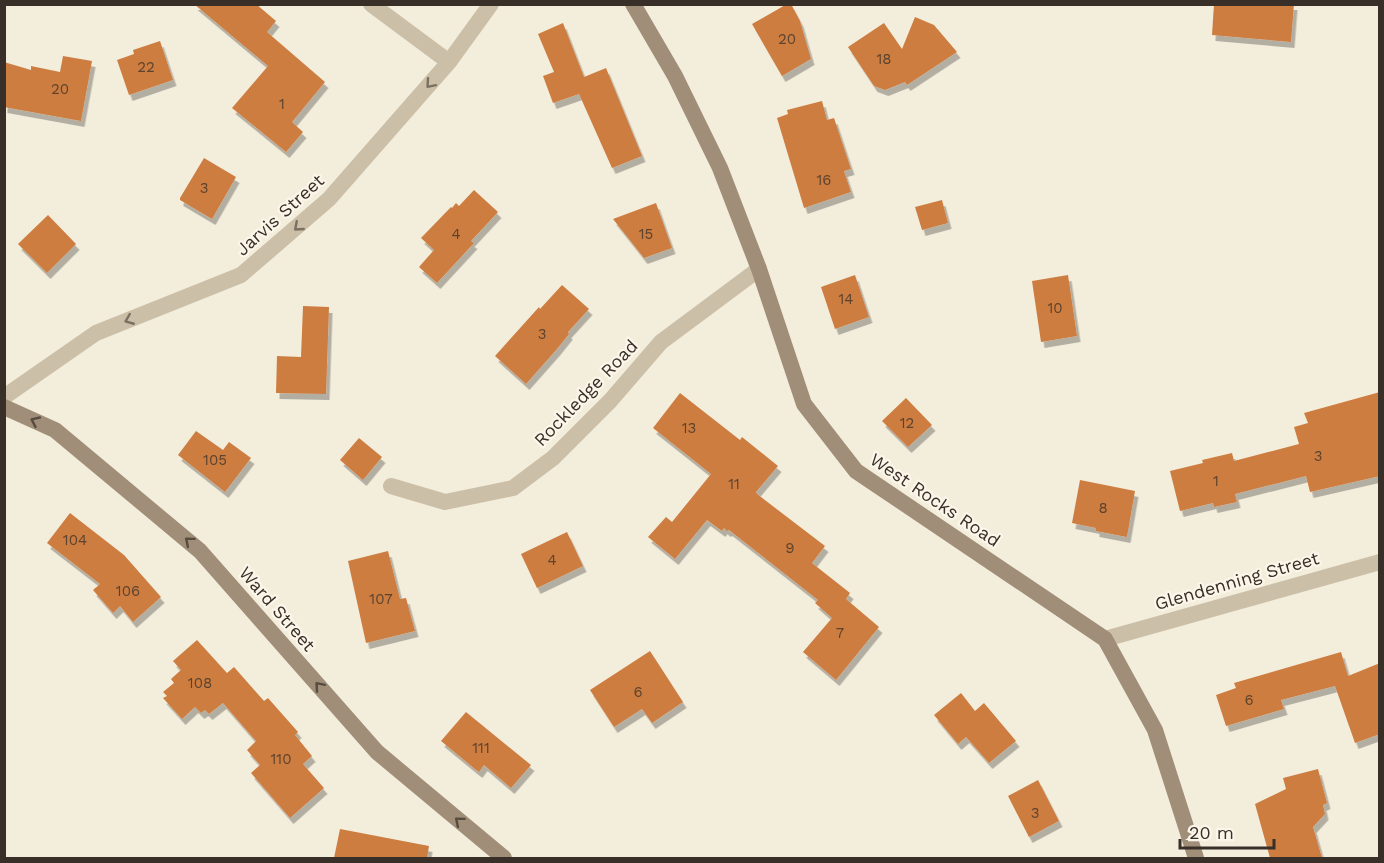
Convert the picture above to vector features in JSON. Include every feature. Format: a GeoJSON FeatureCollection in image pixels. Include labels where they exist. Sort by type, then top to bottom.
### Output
{"type":"FeatureCollection","features":[{"type":"Feature","properties":{"kind":"main road","name":"West Rocks Road"},"geometry":{"type":"LineString","coordinates":[[633,4],[675,76],[720,168],[759,269],[804,404],[856,471],[1105,639],[1155,730],[1197,858]]}},
{"type":"Feature","properties":{"kind":"main road","name":"Ward Street"},"geometry":{"type":"LineString","coordinates":[[4,407],[55,430],[200,551],[378,752],[504,858]]}},
{"type":"Feature","properties":{"kind":"street"},"geometry":{"type":"LineString","coordinates":[[371,4],[449,62]]}},
{"type":"Feature","properties":{"kind":"street","name":"Jarvis Street"},"geometry":{"type":"LineString","coordinates":[[4,397],[96,333],[241,275],[329,199],[449,62],[491,4]]}},
{"type":"Feature","properties":{"kind":"street","name":"Rockledge Road"},"geometry":{"type":"LineString","coordinates":[[390,486],[445,502],[513,488],[553,458],[610,401],[661,342],[759,269]]}},
{"type":"Feature","properties":{"kind":"street","name":"Glendenning Street"},"geometry":{"type":"LineString","coordinates":[[1105,639],[1380,562]]}},
{"type":"Feature","properties":{"kind":"building"},"geometry":{"type":"Polygon","coordinates":[[[194,4],[256,4],[276,21],[267,32],[325,82],[292,122],[303,132],[286,152],[232,108],[268,66],[194,4]]]}},
{"type":"Feature","properties":{"kind":"building"},"geometry":{"type":"Polygon","coordinates":[[[787,4],[791,4],[800,21],[811,59],[782,76],[752,24],[787,4]]]}},
{"type":"Feature","properties":{"kind":"building"},"geometry":{"type":"Polygon","coordinates":[[[1214,4],[1294,4],[1291,42],[1212,35],[1214,4]]]}},
{"type":"Feature","properties":{"kind":"building"},"geometry":{"type":"Polygon","coordinates":[[[915,17],[934,25],[957,52],[907,85],[905,82],[885,90],[874,86],[848,47],[884,23],[902,49],[915,17]]]}},
{"type":"Feature","properties":{"kind":"building"},"geometry":{"type":"Polygon","coordinates":[[[563,23],[584,77],[606,68],[642,156],[612,168],[579,94],[553,103],[543,76],[554,72],[538,34],[563,23]]]}},
{"type":"Feature","properties":{"kind":"building"},"geometry":{"type":"Polygon","coordinates":[[[160,41],[173,80],[129,95],[117,60],[134,54],[133,50],[160,41]]]}},
{"type":"Feature","properties":{"kind":"building"},"geometry":{"type":"Polygon","coordinates":[[[63,56],[92,61],[81,121],[4,107],[4,62],[31,70],[31,66],[60,72],[63,56]]]}},
{"type":"Feature","properties":{"kind":"building"},"geometry":{"type":"Polygon","coordinates":[[[822,101],[827,120],[834,118],[851,169],[844,171],[851,192],[804,208],[777,118],[788,114],[787,110],[822,101]]]}},
{"type":"Feature","properties":{"kind":"building"},"geometry":{"type":"Polygon","coordinates":[[[204,158],[236,177],[212,219],[180,200],[204,158]]]}},
{"type":"Feature","properties":{"kind":"building"},"geometry":{"type":"Polygon","coordinates":[[[474,190],[498,212],[471,241],[474,243],[437,283],[419,267],[434,250],[421,238],[451,207],[456,203],[459,206],[474,190]]]}},
{"type":"Feature","properties":{"kind":"building"},"geometry":{"type":"Polygon","coordinates":[[[942,200],[948,223],[922,230],[915,207],[942,200]]]}},
{"type":"Feature","properties":{"kind":"building"},"geometry":{"type":"Polygon","coordinates":[[[656,203],[672,248],[644,258],[613,219],[656,203]]]}},
{"type":"Feature","properties":{"kind":"building"},"geometry":{"type":"Polygon","coordinates":[[[48,215],[76,244],[47,273],[18,244],[48,215]]]}},
{"type":"Feature","properties":{"kind":"building"},"geometry":{"type":"Polygon","coordinates":[[[855,275],[869,317],[835,329],[821,287],[855,275]]]}},
{"type":"Feature","properties":{"kind":"building"},"geometry":{"type":"Polygon","coordinates":[[[1068,275],[1077,336],[1041,342],[1032,281],[1068,275]]]}},
{"type":"Feature","properties":{"kind":"building"},"geometry":{"type":"Polygon","coordinates":[[[562,285],[589,309],[526,384],[495,356],[562,285]]]}},
{"type":"Feature","properties":{"kind":"building"},"geometry":{"type":"Polygon","coordinates":[[[303,306],[329,307],[326,394],[276,393],[277,356],[301,357],[303,306]]]}},
{"type":"Feature","properties":{"kind":"building"},"geometry":{"type":"Polygon","coordinates":[[[1380,392],[1380,476],[1310,492],[1306,476],[1235,494],[1237,502],[1214,507],[1213,503],[1180,511],[1170,471],[1232,453],[1234,461],[1299,444],[1294,427],[1308,423],[1304,413],[1380,392]]]}},
{"type":"Feature","properties":{"kind":"building"},"geometry":{"type":"Polygon","coordinates":[[[680,393],[740,440],[742,437],[778,466],[756,492],[757,494],[825,546],[812,563],[850,593],[846,599],[879,627],[836,680],[803,652],[832,618],[815,603],[818,600],[729,530],[724,528],[722,531],[707,520],[675,559],[648,537],[666,517],[672,522],[711,474],[653,428],[680,393]]]}},
{"type":"Feature","properties":{"kind":"building"},"geometry":{"type":"Polygon","coordinates":[[[906,398],[932,425],[908,447],[882,421],[906,398]]]}},
{"type":"Feature","properties":{"kind":"building"},"geometry":{"type":"Polygon","coordinates":[[[196,431],[223,450],[229,442],[251,458],[225,492],[178,455],[196,431]]]}},
{"type":"Feature","properties":{"kind":"building"},"geometry":{"type":"Polygon","coordinates":[[[359,438],[382,457],[363,480],[340,460],[359,438]]]}},
{"type":"Feature","properties":{"kind":"building"},"geometry":{"type":"Polygon","coordinates":[[[1080,480],[1135,491],[1127,537],[1096,531],[1096,528],[1072,523],[1080,480]]]}},
{"type":"Feature","properties":{"kind":"building"},"geometry":{"type":"Polygon","coordinates":[[[70,513],[124,555],[161,597],[133,622],[120,606],[113,613],[93,590],[100,584],[47,543],[70,513]]]}},
{"type":"Feature","properties":{"kind":"building"},"geometry":{"type":"Polygon","coordinates":[[[567,532],[583,566],[537,588],[521,554],[567,532]]]}},
{"type":"Feature","properties":{"kind":"building"},"geometry":{"type":"Polygon","coordinates":[[[388,551],[400,599],[406,598],[415,631],[366,643],[348,561],[388,551]]]}},
{"type":"Feature","properties":{"kind":"building"},"geometry":{"type":"Polygon","coordinates":[[[197,640],[227,673],[234,667],[264,701],[268,698],[298,732],[295,735],[312,756],[303,764],[324,788],[290,818],[251,773],[260,765],[247,750],[256,741],[223,703],[209,714],[205,710],[201,713],[195,707],[182,719],[163,698],[167,696],[163,692],[174,683],[171,679],[181,670],[173,661],[197,640]]]}},
{"type":"Feature","properties":{"kind":"building"},"geometry":{"type":"Polygon","coordinates":[[[650,651],[683,702],[652,723],[642,709],[614,727],[590,690],[650,651]]]}},
{"type":"Feature","properties":{"kind":"building"},"geometry":{"type":"Polygon","coordinates":[[[1341,652],[1348,676],[1380,663],[1380,734],[1355,743],[1335,686],[1281,700],[1284,709],[1226,726],[1216,695],[1236,688],[1234,683],[1341,652]]]}},
{"type":"Feature","properties":{"kind":"building"},"geometry":{"type":"Polygon","coordinates":[[[961,693],[975,711],[984,703],[1016,741],[989,763],[966,737],[958,744],[934,715],[961,693]]]}},
{"type":"Feature","properties":{"kind":"building"},"geometry":{"type":"Polygon","coordinates":[[[466,712],[531,765],[511,788],[484,765],[479,772],[441,741],[466,712]]]}},
{"type":"Feature","properties":{"kind":"building"},"geometry":{"type":"Polygon","coordinates":[[[1318,769],[1327,803],[1323,805],[1325,814],[1313,827],[1322,858],[1270,858],[1255,804],[1286,789],[1283,778],[1318,769]]]}},
{"type":"Feature","properties":{"kind":"building"},"geometry":{"type":"Polygon","coordinates":[[[1038,780],[1059,821],[1029,837],[1008,796],[1038,780]]]}},
{"type":"Feature","properties":{"kind":"building"},"geometry":{"type":"Polygon","coordinates":[[[340,829],[429,846],[427,858],[334,858],[340,829]]]}}]}
